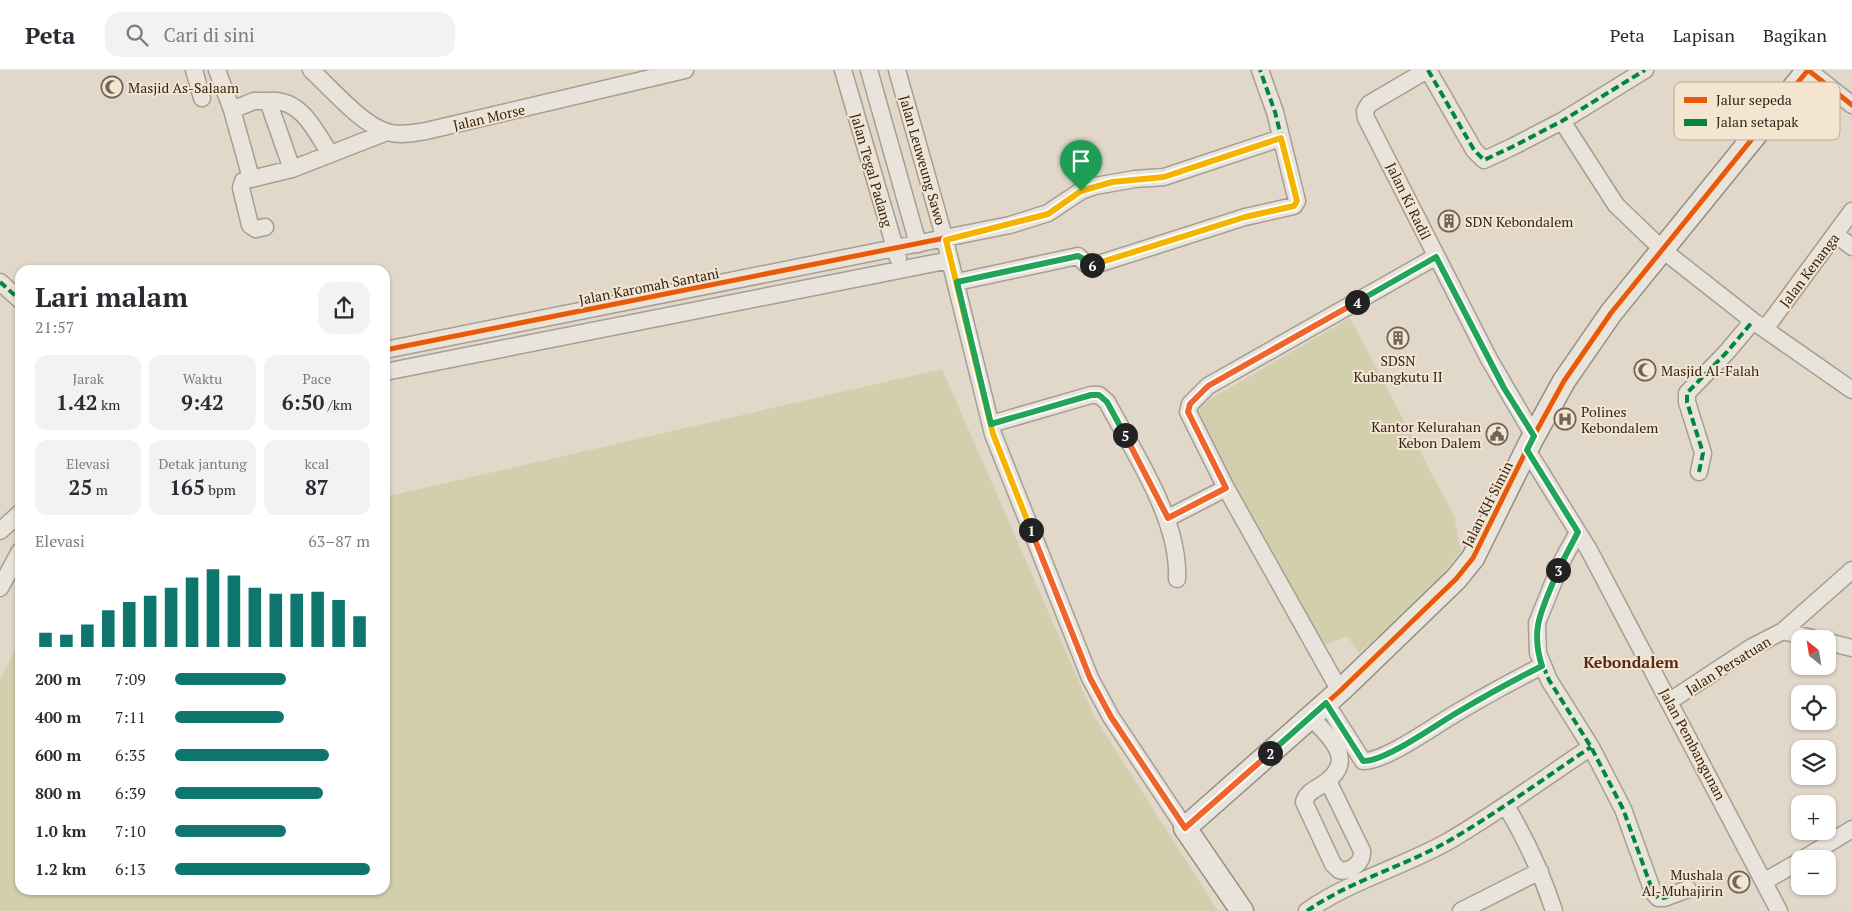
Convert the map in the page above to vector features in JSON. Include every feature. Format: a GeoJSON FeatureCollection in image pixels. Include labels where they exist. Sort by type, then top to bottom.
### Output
{"type":"FeatureCollection","features":[{"type":"Feature","properties":{"kind":"street"},"geometry":{"type":"LineString","coordinates":[[194,70],[202,98]]}},
{"type":"Feature","properties":{"kind":"street"},"geometry":{"type":"LineString","coordinates":[[217,70],[232,110],[251,178]]}},
{"type":"Feature","properties":{"kind":"street","name":"Jalan Morse"},"geometry":{"type":"LineString","coordinates":[[311,70],[360,115],[387,132],[405,134],[426,131],[685,70]]}},
{"type":"Feature","properties":{"kind":"street","name":"Jalan Tegal Padang"},"geometry":{"type":"LineString","coordinates":[[843,70],[902,270]]}},
{"type":"Feature","properties":{"kind":"street","name":"Jalan Tegal Padang"},"geometry":{"type":"LineString","coordinates":[[869,70],[918,244]]}},
{"type":"Feature","properties":{"kind":"street","name":"Jalan Leuweung Sawo"},"geometry":{"type":"LineString","coordinates":[[897,70],[946,240],[991,424],[1090,678],[1111,717],[1185,828]]}},
{"type":"Feature","properties":{"kind":"street"},"geometry":{"type":"LineString","coordinates":[[957,282],[1078,256],[1087,265],[1094,265],[1245,217],[1294,206],[1297,201],[1281,138],[1260,70]]}},
{"type":"Feature","properties":{"kind":"street"},"geometry":{"type":"LineString","coordinates":[[1427,70],[1480,158],[1487,160],[1562,120],[1645,70]]}},
{"type":"Feature","properties":{"kind":"street","name":"Jalan Ki Radil"},"geometry":{"type":"LineString","coordinates":[[1427,70],[1376,98],[1369,104],[1366,118],[1409,198],[1436,257],[1504,388],[1530,443]]}},
{"type":"Feature","properties":{"kind":"street"},"geometry":{"type":"LineString","coordinates":[[1808,70],[1823,82]]}},
{"type":"Feature","properties":{"kind":"street","name":"Jalan KH Simin"},"geometry":{"type":"LineString","coordinates":[[1798,82],[1808,70]]}},
{"type":"Feature","properties":{"kind":"street"},"geometry":{"type":"LineString","coordinates":[[1840,95],[1852,105]]}},
{"type":"Feature","properties":{"kind":"street"},"geometry":{"type":"LineString","coordinates":[[232,110],[254,101],[279,100],[293,106],[306,116],[330,154]]}},
{"type":"Feature","properties":{"kind":"street"},"geometry":{"type":"LineString","coordinates":[[268,101],[292,169]]}},
{"type":"Feature","properties":{"kind":"street"},"geometry":{"type":"LineString","coordinates":[[1562,120],[1616,204],[1664,251],[1759,325],[1852,390]]}},
{"type":"Feature","properties":{"kind":"street"},"geometry":{"type":"LineString","coordinates":[[265,228],[256,229],[250,225],[240,188],[243,181],[292,169],[387,132]]}},
{"type":"Feature","properties":{"kind":"street","name":"Jalan Karomah Santani"},"geometry":{"type":"LineString","coordinates":[[390,349],[946,240],[1048,214],[1081,191],[1096,186],[1135,179],[1164,177],[1281,138]]}},
{"type":"Feature","properties":{"kind":"street","name":"Jalan KH Simin"},"geometry":{"type":"LineString","coordinates":[[1185,828],[1325,704],[1456,579],[1467,565],[1493,520],[1530,443],[1564,382],[1611,313],[1664,251],[1752,140]]}},
{"type":"Feature","properties":{"kind":"street","name":"Jalan Kenanga"},"geometry":{"type":"LineString","coordinates":[[1699,472],[1703,453],[1687,402],[1687,392],[1759,325],[1852,211]]}},
{"type":"Feature","properties":{"kind":"street"},"geometry":{"type":"LineString","coordinates":[[1835,234],[1852,247]]}},
{"type":"Feature","properties":{"kind":"street"},"geometry":{"type":"LineString","coordinates":[[1328,781],[1362,851],[1362,860],[1344,871],[1339,870],[1333,864],[1304,802],[1311,792],[1328,781],[1338,767],[1341,755],[1325,704],[1226,488],[1188,412],[1190,404],[1198,393],[1208,386],[1436,257]]}},
{"type":"Feature","properties":{"kind":"street"},"geometry":{"type":"LineString","coordinates":[[390,371],[950,260]]}},
{"type":"Feature","properties":{"kind":"street"},"geometry":{"type":"LineString","coordinates":[[0,282],[15,296]]}},
{"type":"Feature","properties":{"kind":"street"},"geometry":{"type":"LineString","coordinates":[[618,303],[621,325]]}},
{"type":"Feature","properties":{"kind":"street"},"geometry":{"type":"LineString","coordinates":[[991,424],[1091,395],[1099,395],[1107,402],[1168,518],[1176,555],[1177,579]]}},
{"type":"Feature","properties":{"kind":"street","name":"Jalan Pembangunan"},"geometry":{"type":"LineString","coordinates":[[1530,443],[1670,701],[1780,911]]}},
{"type":"Feature","properties":{"kind":"street"},"geometry":{"type":"LineString","coordinates":[[1168,518],[1226,488]]}},
{"type":"Feature","properties":{"kind":"street"},"geometry":{"type":"LineString","coordinates":[[0,531],[15,518]]}},
{"type":"Feature","properties":{"kind":"street"},"geometry":{"type":"LineString","coordinates":[[1578,532],[1562,561],[1537,623],[1536,641],[1542,666],[1590,747],[1623,809],[1653,892],[1658,898],[1664,898],[1688,889]]}},
{"type":"Feature","properties":{"kind":"street"},"geometry":{"type":"LineString","coordinates":[[0,588],[15,560]]}},
{"type":"Feature","properties":{"kind":"street"},"geometry":{"type":"LineString","coordinates":[[1783,631],[1852,570]]}},
{"type":"Feature","properties":{"kind":"street","name":"Jalan Persatuan"},"geometry":{"type":"LineString","coordinates":[[1670,701],[1752,647],[1783,631],[1791,633]]}},
{"type":"Feature","properties":{"kind":"street"},"geometry":{"type":"LineString","coordinates":[[1836,644],[1852,648]]}},
{"type":"Feature","properties":{"kind":"street"},"geometry":{"type":"LineString","coordinates":[[1325,704],[1363,761],[1370,762],[1386,755],[1460,711],[1542,666]]}},
{"type":"Feature","properties":{"kind":"street"},"geometry":{"type":"LineString","coordinates":[[1307,911],[1332,904],[1446,842],[1506,806],[1590,747]]}},
{"type":"Feature","properties":{"kind":"street"},"geometry":{"type":"LineString","coordinates":[[1506,806],[1540,872],[1554,911]]}},
{"type":"Feature","properties":{"kind":"street"},"geometry":{"type":"LineString","coordinates":[[1185,828],[1242,911]]}},
{"type":"Feature","properties":{"kind":"street"},"geometry":{"type":"LineString","coordinates":[[1818,850],[1852,829]]}},
{"type":"Feature","properties":{"kind":"street"},"geometry":{"type":"LineString","coordinates":[[1765,881],[1791,866]]}},
{"type":"Feature","properties":{"kind":"street"},"geometry":{"type":"LineString","coordinates":[[1461,911],[1540,872]]}},
{"type":"Feature","properties":{"kind":"shaded area"},"geometry":{"type":"Polygon","coordinates":[[[1350,318],[1454,516],[1461,551],[1429,592],[1359,653],[1347,636],[1313,650],[1195,408],[1350,318]]]}},
{"type":"Feature","properties":{"kind":"shaded area"},"geometry":{"type":"Polygon","coordinates":[[[942,369],[1094,716],[1218,911],[0,911],[0,680],[15,649],[15,895],[390,895],[390,496],[942,369]]]}},
{"type":"Feature","properties":{"kind":"marked path"},"geometry":{"type":"LineString","coordinates":[[957,282],[1078,256],[1087,265],[1095,265],[1245,217],[1294,206],[1297,201],[1275,112],[1260,70]]}},
{"type":"Feature","properties":{"kind":"marked path"},"geometry":{"type":"LineString","coordinates":[[1428,70],[1474,150],[1484,160],[1562,121],[1645,70]]}},
{"type":"Feature","properties":{"kind":"marked path"},"geometry":{"type":"LineString","coordinates":[[0,282],[15,296]]}},
{"type":"Feature","properties":{"kind":"marked path"},"geometry":{"type":"LineString","coordinates":[[1699,472],[1703,453],[1687,402],[1687,393],[1726,353],[1753,321]]}},
{"type":"Feature","properties":{"kind":"marked path"},"geometry":{"type":"LineString","coordinates":[[991,424],[1091,395],[1099,395],[1107,402],[1168,518]]}},
{"type":"Feature","properties":{"kind":"marked path"},"geometry":{"type":"LineString","coordinates":[[1578,532],[1562,561],[1537,623],[1538,653],[1549,680],[1591,747],[1623,809],[1653,892],[1658,898],[1664,898],[1688,889]]}},
{"type":"Feature","properties":{"kind":"marked path"},"geometry":{"type":"LineString","coordinates":[[1307,911],[1341,891],[1447,842],[1502,808],[1591,747]]}},
{"type":"Feature","properties":{"kind":"cycle path"},"geometry":{"type":"LineString","coordinates":[[1798,82],[1808,70],[1823,82]]}},
{"type":"Feature","properties":{"kind":"cycle path"},"geometry":{"type":"LineString","coordinates":[[1840,95],[1852,105]]}},
{"type":"Feature","properties":{"kind":"cycle path"},"geometry":{"type":"LineString","coordinates":[[390,349],[1010,225],[1048,213],[1081,191],[1095,186],[1135,179],[1164,177],[1281,138]]}},
{"type":"Feature","properties":{"kind":"cycle path"},"geometry":{"type":"LineString","coordinates":[[1185,828],[1340,691],[1456,579],[1473,558],[1531,441],[1564,381],[1611,313],[1751,140]]}},
{"type":"Feature","properties":{"kind":"place","name":"Masjid As-Salaam"},"geometry":{"type":"Point","coordinates":[112,87]}},
{"type":"Feature","properties":{"kind":"place","name":"SDN Kebondalem"},"geometry":{"type":"Point","coordinates":[1449,221]}},
{"type":"Feature","properties":{"kind":"place","name":"SDSN Kubangkutu II"},"geometry":{"type":"Point","coordinates":[1398,338]}},
{"type":"Feature","properties":{"kind":"place","name":"Masjid Al-Falah"},"geometry":{"type":"Point","coordinates":[1645,370]}},
{"type":"Feature","properties":{"kind":"place","name":"Polines Kebondalem"},"geometry":{"type":"Point","coordinates":[1565,419]}},
{"type":"Feature","properties":{"kind":"place","name":"Kantor Kelurahan Kebon Dalem"},"geometry":{"type":"Point","coordinates":[1497,434]}},
{"type":"Feature","properties":{"kind":"place","name":"Mushala Al-Muhajirin"},"geometry":{"type":"Point","coordinates":[1739,882]}},
{"type":"Feature","properties":{"kind":"district","name":"Kebondalem"},"geometry":{"type":"Point","coordinates":[1631,662]}},
{"type":"Feature","properties":{"kind":"route"},"geometry":{"type":"LineString","coordinates":[[1281,138],[1297,201],[1294,206],[1245,217],[1094,265],[1084,264],[1082,258],[1078,256],[957,282],[991,424],[1091,395],[1099,395],[1107,402],[1168,518],[1226,488],[1188,412],[1190,404],[1198,393],[1436,257],[1504,388],[1534,436],[1527,450],[1578,532],[1562,561],[1537,623],[1536,641],[1542,666],[1460,711],[1386,755],[1370,762],[1363,761],[1335,720],[1326,703],[1185,828],[1111,717],[1090,678],[993,434],[946,240],[1048,214],[1081,191],[1112,182],[1164,177],[1281,138]]}}]}
